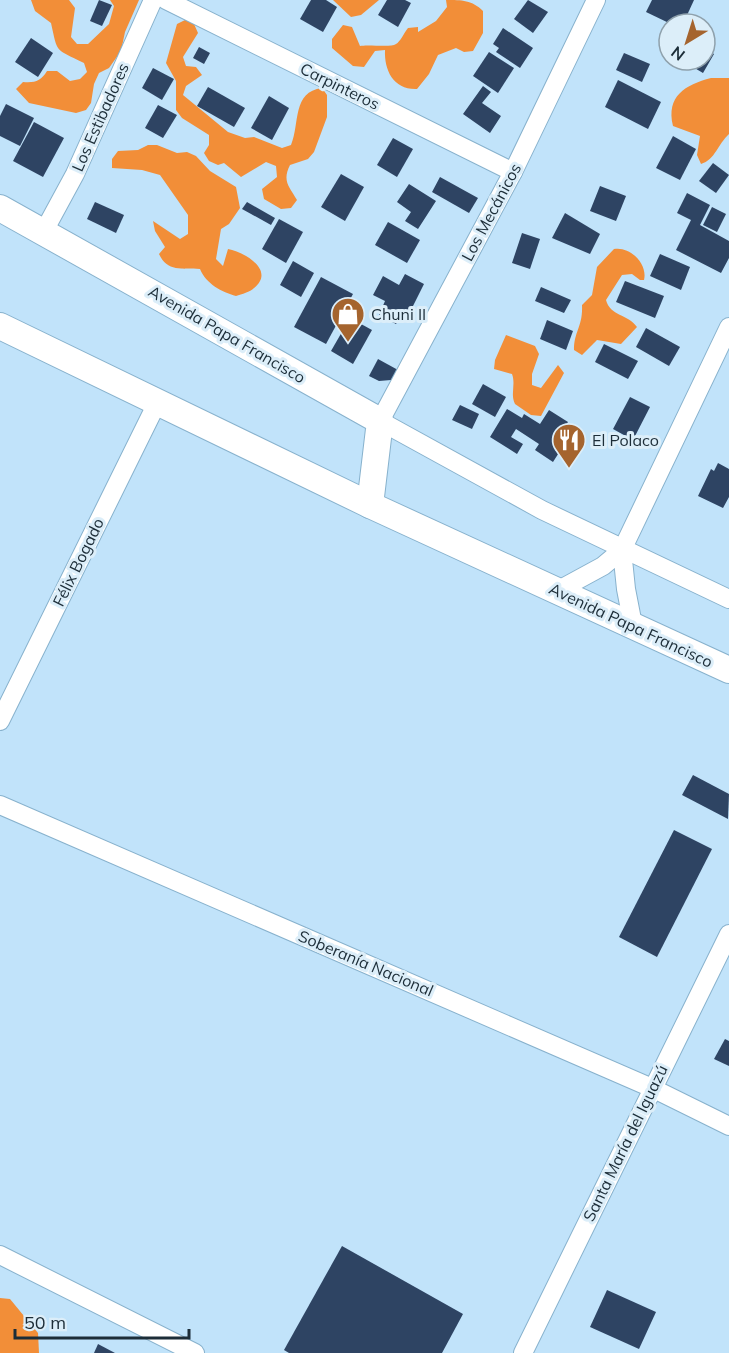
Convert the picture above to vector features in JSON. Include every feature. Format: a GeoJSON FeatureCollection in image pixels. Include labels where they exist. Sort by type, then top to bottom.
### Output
{"type":"FeatureCollection","features":[{"type":"Feature","properties":{"kind":"main road","name":"Avenida Papa Francisco"},"geometry":{"type":"LineString","coordinates":[[0,208],[135,281],[380,421]]}},
{"type":"Feature","properties":{"kind":"main road","name":"Avenida Papa Francisco"},"geometry":{"type":"LineString","coordinates":[[0,326],[370,505],[729,670]]}},
{"type":"Feature","properties":{"kind":"main road"},"geometry":{"type":"LineString","coordinates":[[370,505],[380,421]]}},
{"type":"Feature","properties":{"kind":"street","name":"Los Estibadores"},"geometry":{"type":"LineString","coordinates":[[43,232],[75,174],[153,0]]}},
{"type":"Feature","properties":{"kind":"street","name":"Carpinteros"},"geometry":{"type":"LineString","coordinates":[[166,0],[513,172]]}},
{"type":"Feature","properties":{"kind":"street","name":"Los Mecánicos"},"geometry":{"type":"LineString","coordinates":[[380,421],[513,172],[596,0]]}},
{"type":"Feature","properties":{"kind":"street"},"geometry":{"type":"LineString","coordinates":[[557,591],[603,566],[622,550],[729,327]]}},
{"type":"Feature","properties":{"kind":"street","name":"Félix Bogado"},"geometry":{"type":"LineString","coordinates":[[0,721],[157,403]]}},
{"type":"Feature","properties":{"kind":"street"},"geometry":{"type":"LineString","coordinates":[[380,421],[542,510],[729,599]]}},
{"type":"Feature","properties":{"kind":"street"},"geometry":{"type":"LineString","coordinates":[[622,550],[633,625]]}},
{"type":"Feature","properties":{"kind":"street","name":"Soberanía Nacional"},"geometry":{"type":"LineString","coordinates":[[0,805],[652,1088],[729,1126]]}},
{"type":"Feature","properties":{"kind":"street","name":"Santa María del Iguazú"},"geometry":{"type":"LineString","coordinates":[[523,1353],[729,934]]}},
{"type":"Feature","properties":{"kind":"street"},"geometry":{"type":"LineString","coordinates":[[0,1255],[195,1353]]}},
{"type":"Feature","properties":{"kind":"shaded area"},"geometry":{"type":"Polygon","coordinates":[[[31,0],[69,0],[75,8],[71,37],[77,44],[88,44],[109,24],[114,6],[110,0],[139,0],[125,32],[121,51],[109,68],[99,73],[94,84],[91,103],[86,110],[76,113],[29,103],[16,89],[23,82],[34,82],[40,79],[47,71],[57,71],[70,81],[80,79],[87,72],[84,63],[59,49],[51,23],[35,11],[31,0]]]}},
{"type":"Feature","properties":{"kind":"shaded area"},"geometry":{"type":"Polygon","coordinates":[[[333,0],[379,0],[361,15],[351,17],[333,0]]]}},
{"type":"Feature","properties":{"kind":"shaded area"},"geometry":{"type":"Polygon","coordinates":[[[446,0],[466,1],[483,11],[483,33],[473,51],[464,52],[456,48],[438,55],[429,74],[417,89],[402,86],[392,78],[386,65],[385,50],[375,51],[364,67],[353,66],[332,48],[332,39],[343,25],[352,27],[360,46],[396,44],[408,28],[418,27],[418,32],[436,21],[447,7],[446,0]]]}},
{"type":"Feature","properties":{"kind":"shaded area"},"geometry":{"type":"Polygon","coordinates":[[[187,19],[194,24],[198,33],[183,57],[186,66],[196,67],[202,75],[186,86],[183,95],[228,132],[245,138],[254,137],[282,148],[291,145],[301,102],[312,91],[322,88],[327,95],[327,117],[314,152],[308,159],[290,165],[288,171],[288,183],[297,200],[291,208],[281,209],[264,199],[262,189],[277,177],[276,166],[266,162],[241,177],[224,163],[218,165],[209,161],[204,153],[209,145],[209,135],[182,118],[176,110],[176,81],[166,63],[177,24],[187,19]]]}},
{"type":"Feature","properties":{"kind":"shaded area"},"geometry":{"type":"Polygon","coordinates":[[[711,78],[729,78],[729,134],[710,159],[701,164],[697,155],[700,136],[673,126],[672,107],[675,99],[686,88],[711,78]]]}},
{"type":"Feature","properties":{"kind":"shaded area"},"geometry":{"type":"Polygon","coordinates":[[[148,145],[157,145],[177,153],[187,152],[196,156],[210,171],[236,187],[240,208],[229,224],[221,229],[216,259],[223,266],[228,249],[242,254],[255,263],[261,275],[260,281],[252,289],[236,296],[210,283],[200,269],[176,268],[162,260],[159,254],[165,247],[155,231],[153,221],[180,239],[188,234],[188,215],[160,175],[142,170],[112,168],[112,159],[118,151],[138,150],[148,145]]]}},
{"type":"Feature","properties":{"kind":"shaded area"},"geometry":{"type":"Polygon","coordinates":[[[614,249],[632,253],[640,262],[645,274],[644,280],[632,274],[622,275],[606,300],[611,309],[637,327],[621,344],[597,340],[582,355],[574,350],[582,305],[592,295],[597,267],[614,249]]]}},
{"type":"Feature","properties":{"kind":"shaded area"},"geometry":{"type":"Polygon","coordinates":[[[506,335],[535,346],[539,354],[532,374],[532,385],[541,388],[558,365],[564,373],[541,416],[531,415],[515,404],[512,374],[494,369],[495,360],[506,335]]]}},
{"type":"Feature","properties":{"kind":"shaded area"},"geometry":{"type":"Polygon","coordinates":[[[0,1298],[10,1299],[38,1333],[39,1353],[0,1353],[0,1298]]]}},
{"type":"Feature","properties":{"kind":"building"},"geometry":{"type":"Polygon","coordinates":[[[99,0],[112,5],[102,26],[90,21],[99,0]]]}},
{"type":"Feature","properties":{"kind":"building"},"geometry":{"type":"Polygon","coordinates":[[[311,0],[326,0],[337,7],[323,32],[300,19],[311,0]]]}},
{"type":"Feature","properties":{"kind":"building"},"geometry":{"type":"Polygon","coordinates":[[[387,0],[405,0],[411,3],[398,27],[378,15],[387,0]]]}},
{"type":"Feature","properties":{"kind":"building"},"geometry":{"type":"Polygon","coordinates":[[[528,0],[548,12],[533,33],[514,19],[528,0]]]}},
{"type":"Feature","properties":{"kind":"building"},"geometry":{"type":"Polygon","coordinates":[[[652,0],[694,0],[688,12],[657,12],[657,17],[646,12],[652,0]]]}},
{"type":"Feature","properties":{"kind":"building"},"geometry":{"type":"Polygon","coordinates":[[[503,28],[533,48],[520,68],[496,52],[499,48],[493,44],[503,28]]]}},
{"type":"Feature","properties":{"kind":"building"},"geometry":{"type":"Polygon","coordinates":[[[31,38],[53,53],[38,77],[15,62],[31,38]]]}},
{"type":"Feature","properties":{"kind":"building"},"geometry":{"type":"Polygon","coordinates":[[[199,47],[210,53],[204,64],[193,58],[199,47]]]}},
{"type":"Feature","properties":{"kind":"building"},"geometry":{"type":"Polygon","coordinates":[[[489,52],[514,68],[498,93],[473,76],[489,52]]]}},
{"type":"Feature","properties":{"kind":"building"},"geometry":{"type":"Polygon","coordinates":[[[624,53],[650,64],[642,82],[616,70],[624,53]]]}},
{"type":"Feature","properties":{"kind":"building"},"geometry":{"type":"Polygon","coordinates":[[[153,68],[174,79],[162,100],[142,88],[153,68]]]}},
{"type":"Feature","properties":{"kind":"building"},"geometry":{"type":"Polygon","coordinates":[[[618,80],[661,102],[648,129],[605,107],[618,80]]]}},
{"type":"Feature","properties":{"kind":"building"},"geometry":{"type":"Polygon","coordinates":[[[483,86],[491,92],[482,103],[501,116],[490,133],[463,114],[483,86]]]}},
{"type":"Feature","properties":{"kind":"building"},"geometry":{"type":"Polygon","coordinates":[[[208,87],[245,108],[234,127],[197,106],[208,87]]]}},
{"type":"Feature","properties":{"kind":"building"},"geometry":{"type":"Polygon","coordinates":[[[269,96],[289,108],[272,140],[251,128],[269,96]]]}},
{"type":"Feature","properties":{"kind":"building"},"geometry":{"type":"Polygon","coordinates":[[[6,104],[34,118],[20,146],[0,136],[0,116],[6,104]]]}},
{"type":"Feature","properties":{"kind":"building"},"geometry":{"type":"Polygon","coordinates":[[[158,105],[177,115],[163,138],[145,128],[158,105]]]}},
{"type":"Feature","properties":{"kind":"building"},"geometry":{"type":"Polygon","coordinates":[[[34,122],[64,138],[43,177],[13,161],[34,122]]]}},
{"type":"Feature","properties":{"kind":"building"},"geometry":{"type":"Polygon","coordinates":[[[673,136],[696,149],[680,180],[656,168],[673,136]]]}},
{"type":"Feature","properties":{"kind":"building"},"geometry":{"type":"Polygon","coordinates":[[[393,138],[413,149],[397,177],[377,165],[393,138]]]}},
{"type":"Feature","properties":{"kind":"building"},"geometry":{"type":"Polygon","coordinates":[[[713,163],[729,175],[716,193],[699,181],[713,163]]]}},
{"type":"Feature","properties":{"kind":"building"},"geometry":{"type":"Polygon","coordinates":[[[341,174],[364,187],[345,221],[321,207],[341,174]]]}},
{"type":"Feature","properties":{"kind":"building"},"geometry":{"type":"Polygon","coordinates":[[[440,177],[478,198],[469,213],[432,192],[440,177]]]}},
{"type":"Feature","properties":{"kind":"building"},"geometry":{"type":"Polygon","coordinates":[[[409,184],[436,201],[418,229],[405,221],[411,212],[397,202],[409,184]]]}},
{"type":"Feature","properties":{"kind":"building"},"geometry":{"type":"Polygon","coordinates":[[[600,186],[626,196],[616,221],[590,211],[600,186]]]}},
{"type":"Feature","properties":{"kind":"building"},"geometry":{"type":"Polygon","coordinates":[[[687,193],[710,205],[700,225],[729,241],[729,258],[721,273],[676,250],[691,220],[677,213],[687,193]]]}},
{"type":"Feature","properties":{"kind":"building"},"geometry":{"type":"Polygon","coordinates":[[[95,202],[124,215],[116,233],[87,219],[95,202]]]}},
{"type":"Feature","properties":{"kind":"building"},"geometry":{"type":"Polygon","coordinates":[[[247,202],[275,218],[271,225],[242,209],[247,202]]]}},
{"type":"Feature","properties":{"kind":"building"},"geometry":{"type":"Polygon","coordinates":[[[712,207],[726,214],[717,232],[703,225],[712,207]]]}},
{"type":"Feature","properties":{"kind":"building"},"geometry":{"type":"Polygon","coordinates":[[[565,213],[600,234],[590,254],[552,238],[565,213]]]}},
{"type":"Feature","properties":{"kind":"building"},"geometry":{"type":"Polygon","coordinates":[[[279,219],[303,232],[286,263],[262,249],[279,219]]]}},
{"type":"Feature","properties":{"kind":"building"},"geometry":{"type":"Polygon","coordinates":[[[388,222],[420,240],[407,263],[375,245],[388,222]]]}},
{"type":"Feature","properties":{"kind":"building"},"geometry":{"type":"Polygon","coordinates":[[[522,233],[540,239],[530,269],[512,263],[522,233]]]}},
{"type":"Feature","properties":{"kind":"building"},"geometry":{"type":"Polygon","coordinates":[[[660,254],[690,267],[681,290],[650,276],[660,254]]]}},
{"type":"Feature","properties":{"kind":"building"},"geometry":{"type":"Polygon","coordinates":[[[293,261],[314,273],[301,297],[280,285],[293,261]]]}},
{"type":"Feature","properties":{"kind":"building"},"geometry":{"type":"Polygon","coordinates":[[[405,274],[424,284],[408,316],[402,313],[396,324],[379,315],[385,301],[373,295],[383,276],[399,285],[405,274]]]}},
{"type":"Feature","properties":{"kind":"building"},"geometry":{"type":"Polygon","coordinates":[[[321,277],[353,294],[326,344],[294,327],[321,277]]]}},
{"type":"Feature","properties":{"kind":"building"},"geometry":{"type":"Polygon","coordinates":[[[625,281],[664,296],[655,318],[616,302],[625,281]]]}},
{"type":"Feature","properties":{"kind":"building"},"geometry":{"type":"Polygon","coordinates":[[[541,287],[571,300],[564,313],[535,301],[541,287]]]}},
{"type":"Feature","properties":{"kind":"building"},"geometry":{"type":"Polygon","coordinates":[[[350,318],[372,330],[353,364],[331,351],[350,318]]]}},
{"type":"Feature","properties":{"kind":"building"},"geometry":{"type":"Polygon","coordinates":[[[547,320],[573,331],[566,350],[540,339],[547,320]]]}},
{"type":"Feature","properties":{"kind":"building"},"geometry":{"type":"Polygon","coordinates":[[[646,328],[680,347],[669,366],[636,347],[646,328]]]}},
{"type":"Feature","properties":{"kind":"building"},"geometry":{"type":"Polygon","coordinates":[[[604,344],[638,361],[628,379],[595,362],[604,344]]]}},
{"type":"Feature","properties":{"kind":"building"},"geometry":{"type":"Polygon","coordinates":[[[378,359],[398,370],[391,380],[379,381],[369,376],[378,359]]]}},
{"type":"Feature","properties":{"kind":"building"},"geometry":{"type":"Polygon","coordinates":[[[483,384],[506,397],[495,417],[472,404],[483,384]]]}},
{"type":"Feature","properties":{"kind":"building"},"geometry":{"type":"Polygon","coordinates":[[[630,397],[650,407],[633,440],[613,429],[630,397]]]}},
{"type":"Feature","properties":{"kind":"building"},"geometry":{"type":"Polygon","coordinates":[[[460,405],[479,414],[472,429],[452,420],[460,405]]]}},
{"type":"Feature","properties":{"kind":"building"},"geometry":{"type":"Polygon","coordinates":[[[507,409],[522,418],[524,414],[540,424],[549,410],[568,422],[561,432],[569,437],[553,462],[535,450],[539,444],[516,429],[511,437],[523,444],[517,454],[490,437],[507,409]]]}},
{"type":"Feature","properties":{"kind":"building"},"geometry":{"type":"Polygon","coordinates":[[[718,463],[729,469],[729,497],[723,508],[698,496],[711,469],[714,471],[718,463]]]}},
{"type":"Feature","properties":{"kind":"building"},"geometry":{"type":"Polygon","coordinates":[[[693,775],[729,794],[728,819],[682,795],[693,775]]]}},
{"type":"Feature","properties":{"kind":"building"},"geometry":{"type":"Polygon","coordinates":[[[674,830],[712,849],[657,957],[619,937],[674,830]]]}},
{"type":"Feature","properties":{"kind":"building"},"geometry":{"type":"Polygon","coordinates":[[[725,1039],[729,1041],[729,1066],[714,1059],[725,1039]]]}},
{"type":"Feature","properties":{"kind":"building"},"geometry":{"type":"Polygon","coordinates":[[[342,1246],[463,1314],[442,1353],[289,1353],[284,1350],[342,1246]]]}},
{"type":"Feature","properties":{"kind":"building"},"geometry":{"type":"Polygon","coordinates":[[[607,1290],[656,1312],[639,1349],[590,1327],[607,1290]]]}},
{"type":"Feature","properties":{"kind":"building"},"geometry":{"type":"Polygon","coordinates":[[[98,1344],[115,1353],[94,1353],[98,1344]]]}},
{"type":"Feature","properties":{"kind":"place","name":"Chuni II"},"geometry":{"type":"Point","coordinates":[348,343]}},
{"type":"Feature","properties":{"kind":"place","name":"El Polaco"},"geometry":{"type":"Point","coordinates":[569,469]}}]}
